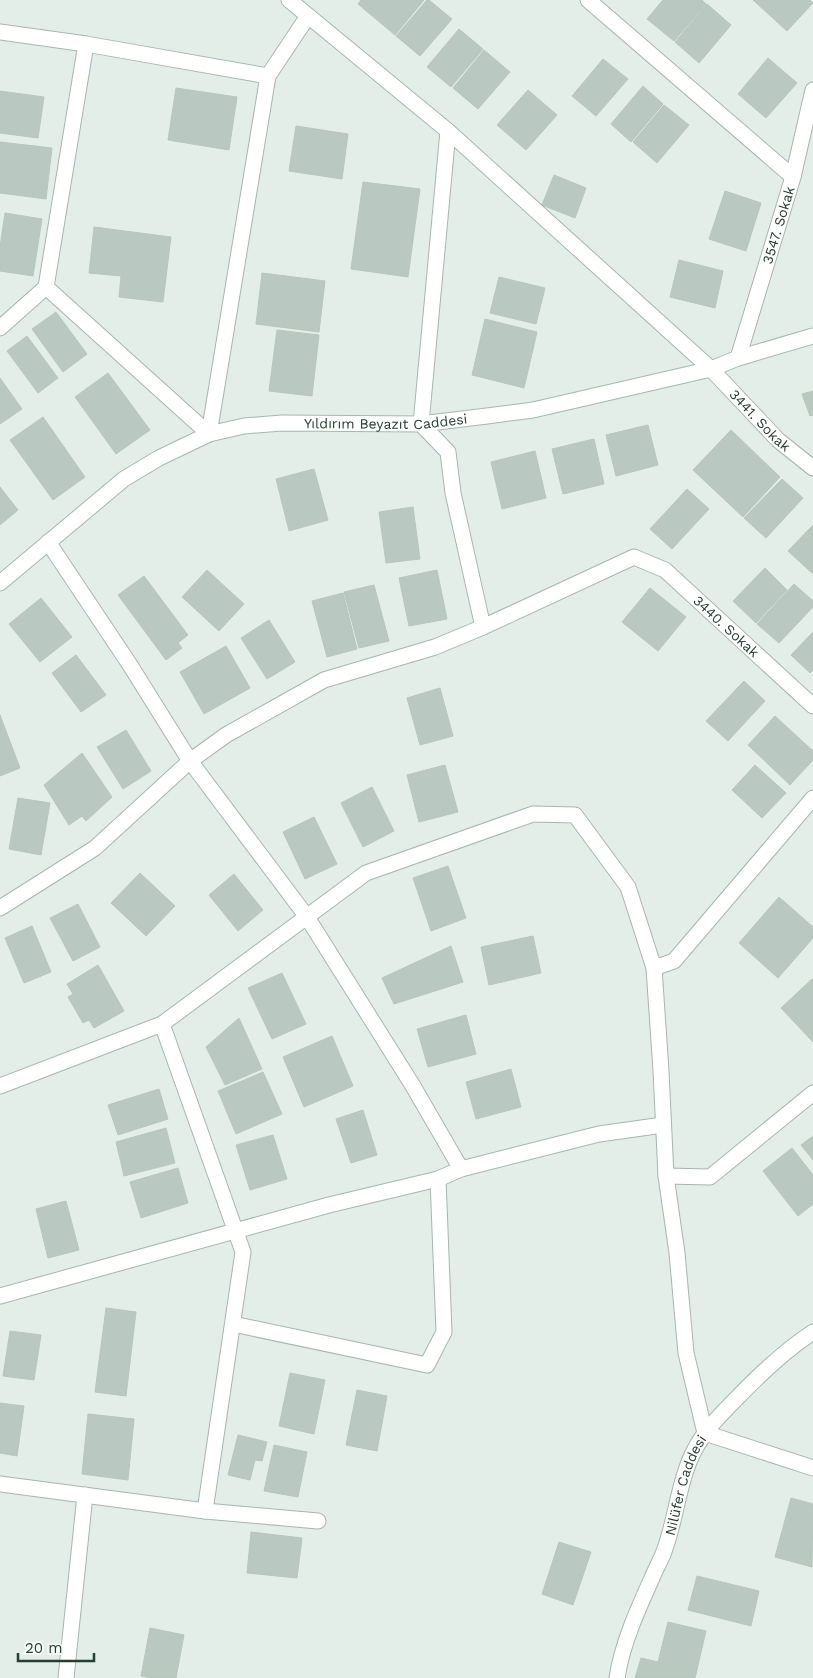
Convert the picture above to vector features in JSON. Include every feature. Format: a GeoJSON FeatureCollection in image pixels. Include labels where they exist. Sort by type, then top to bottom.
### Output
{"type":"FeatureCollection","features":[{"type":"Feature","properties":{"kind":"street","name":"3441. Sokak"},"geometry":{"type":"LineString","coordinates":[[289,0],[448,132],[711,369],[778,440],[813,468]]}},
{"type":"Feature","properties":{"kind":"street"},"geometry":{"type":"LineString","coordinates":[[588,0],[792,177]]}},
{"type":"Feature","properties":{"kind":"street"},"geometry":{"type":"LineString","coordinates":[[209,434],[268,76],[308,16]]}},
{"type":"Feature","properties":{"kind":"street"},"geometry":{"type":"LineString","coordinates":[[0,32],[86,44],[268,76]]}},
{"type":"Feature","properties":{"kind":"street"},"geometry":{"type":"LineString","coordinates":[[0,328],[46,287],[86,44]]}},
{"type":"Feature","properties":{"kind":"street","name":"3547. Sokak"},"geometry":{"type":"LineString","coordinates":[[738,358],[792,177],[813,90]]}},
{"type":"Feature","properties":{"kind":"street"},"geometry":{"type":"LineString","coordinates":[[0,908],[95,848],[190,761],[226,735],[324,680],[435,646],[483,627],[453,493],[448,452],[421,424],[448,132]]}},
{"type":"Feature","properties":{"kind":"street"},"geometry":{"type":"LineString","coordinates":[[46,287],[209,434]]}},
{"type":"Feature","properties":{"kind":"street","name":"Yıldırım Beyazıt Caddesi"},"geometry":{"type":"LineString","coordinates":[[0,583],[124,479],[159,458],[209,434],[244,426],[282,423],[421,424],[533,410],[711,369],[738,358],[813,336]]}},
{"type":"Feature","properties":{"kind":"street"},"geometry":{"type":"LineString","coordinates":[[48,542],[130,665],[190,761],[307,917],[413,1086],[461,1169]]}},
{"type":"Feature","properties":{"kind":"street","name":"3440. Sokak"},"geometry":{"type":"LineString","coordinates":[[483,627],[634,557],[665,570],[813,706]]}},
{"type":"Feature","properties":{"kind":"street"},"geometry":{"type":"LineString","coordinates":[[654,968],[674,961],[813,798]]}},
{"type":"Feature","properties":{"kind":"street"},"geometry":{"type":"LineString","coordinates":[[0,1086],[162,1024],[366,873],[533,814],[575,815],[628,887],[654,968],[666,1176],[677,1253],[686,1353],[705,1433],[813,1468]]}},
{"type":"Feature","properties":{"kind":"street"},"geometry":{"type":"LineString","coordinates":[[162,1024],[244,1252],[205,1511]]}},
{"type":"Feature","properties":{"kind":"street"},"geometry":{"type":"LineString","coordinates":[[666,1176],[710,1177],[813,1093]]}},
{"type":"Feature","properties":{"kind":"street"},"geometry":{"type":"LineString","coordinates":[[0,1296],[329,1205],[438,1179],[461,1169],[599,1134],[663,1125]]}},
{"type":"Feature","properties":{"kind":"street"},"geometry":{"type":"LineString","coordinates":[[233,1324],[427,1364],[444,1332],[438,1179]]}},
{"type":"Feature","properties":{"kind":"street","name":"Nilüfer Caddesi"},"geometry":{"type":"LineString","coordinates":[[617,1678],[628,1637],[648,1585],[663,1555],[672,1528],[688,1463],[698,1442],[713,1421],[762,1372],[813,1332]]}},
{"type":"Feature","properties":{"kind":"street"},"geometry":{"type":"LineString","coordinates":[[0,1484],[205,1511],[318,1521]]}},
{"type":"Feature","properties":{"kind":"street"},"geometry":{"type":"LineString","coordinates":[[66,1678],[85,1496]]}},
{"type":"Feature","properties":{"kind":"building"},"geometry":{"type":"Polygon","coordinates":[[[361,0],[424,0],[395,35],[358,4],[361,0]]]}},
{"type":"Feature","properties":{"kind":"building"},"geometry":{"type":"Polygon","coordinates":[[[427,0],[452,19],[420,56],[396,36],[427,0]]]}},
{"type":"Feature","properties":{"kind":"building"},"geometry":{"type":"Polygon","coordinates":[[[663,0],[702,0],[706,4],[674,41],[647,19],[663,0]]]}},
{"type":"Feature","properties":{"kind":"building"},"geometry":{"type":"Polygon","coordinates":[[[753,0],[810,0],[813,3],[787,31],[753,0]]]}},
{"type":"Feature","properties":{"kind":"building"},"geometry":{"type":"Polygon","coordinates":[[[707,4],[731,25],[699,63],[675,42],[707,4]]]}},
{"type":"Feature","properties":{"kind":"building"},"geometry":{"type":"Polygon","coordinates":[[[459,29],[483,49],[451,87],[427,67],[459,29]]]}},
{"type":"Feature","properties":{"kind":"building"},"geometry":{"type":"Polygon","coordinates":[[[484,50],[510,72],[478,109],[453,88],[484,50]]]}},
{"type":"Feature","properties":{"kind":"building"},"geometry":{"type":"Polygon","coordinates":[[[768,58],[797,83],[766,118],[738,94],[768,58]]]}},
{"type":"Feature","properties":{"kind":"building"},"geometry":{"type":"Polygon","coordinates":[[[603,59],[628,79],[596,116],[572,96],[603,59]]]}},
{"type":"Feature","properties":{"kind":"building"},"geometry":{"type":"Polygon","coordinates":[[[643,86],[663,104],[631,142],[611,124],[643,86]]]}},
{"type":"Feature","properties":{"kind":"building"},"geometry":{"type":"Polygon","coordinates":[[[176,88],[237,97],[229,150],[168,140],[176,88]]]}},
{"type":"Feature","properties":{"kind":"building"},"geometry":{"type":"Polygon","coordinates":[[[528,90],[557,115],[526,150],[497,125],[528,90]]]}},
{"type":"Feature","properties":{"kind":"building"},"geometry":{"type":"Polygon","coordinates":[[[0,91],[44,97],[38,138],[0,133],[0,91]]]}},
{"type":"Feature","properties":{"kind":"building"},"geometry":{"type":"Polygon","coordinates":[[[664,105],[689,125],[657,163],[633,142],[664,105]]]}},
{"type":"Feature","properties":{"kind":"building"},"geometry":{"type":"Polygon","coordinates":[[[296,126],[348,134],[342,179],[289,171],[296,126]]]}},
{"type":"Feature","properties":{"kind":"building"},"geometry":{"type":"Polygon","coordinates":[[[0,142],[52,148],[46,199],[0,193],[0,142]]]}},
{"type":"Feature","properties":{"kind":"building"},"geometry":{"type":"Polygon","coordinates":[[[554,175],[586,188],[575,218],[542,205],[554,175]]]}},
{"type":"Feature","properties":{"kind":"building"},"geometry":{"type":"Polygon","coordinates":[[[363,182],[420,189],[408,277],[351,269],[363,182]]]}},
{"type":"Feature","properties":{"kind":"building"},"geometry":{"type":"Polygon","coordinates":[[[725,191],[761,203],[746,251],[709,239],[725,191]]]}},
{"type":"Feature","properties":{"kind":"building"},"geometry":{"type":"Polygon","coordinates":[[[5,213],[42,219],[33,276],[0,271],[0,247],[5,213]]]}},
{"type":"Feature","properties":{"kind":"building"},"geometry":{"type":"Polygon","coordinates":[[[94,227],[171,237],[163,302],[119,297],[121,276],[89,273],[94,227]]]}},
{"type":"Feature","properties":{"kind":"building"},"geometry":{"type":"Polygon","coordinates":[[[679,260],[723,271],[715,308],[670,297],[679,260]]]}},
{"type":"Feature","properties":{"kind":"building"},"geometry":{"type":"Polygon","coordinates":[[[262,273],[325,281],[319,332],[256,324],[262,273]]]}},
{"type":"Feature","properties":{"kind":"building"},"geometry":{"type":"Polygon","coordinates":[[[499,277],[545,288],[536,324],[490,313],[499,277]]]}},
{"type":"Feature","properties":{"kind":"building"},"geometry":{"type":"Polygon","coordinates":[[[56,312],[87,354],[63,372],[32,329],[56,312]]]}},
{"type":"Feature","properties":{"kind":"building"},"geometry":{"type":"Polygon","coordinates":[[[485,319],[537,332],[524,388],[472,375],[485,319]]]}},
{"type":"Feature","properties":{"kind":"building"},"geometry":{"type":"Polygon","coordinates":[[[277,330],[319,335],[312,396],[269,391],[277,330]]]}},
{"type":"Feature","properties":{"kind":"building"},"geometry":{"type":"Polygon","coordinates":[[[27,336],[58,378],[38,393],[7,351],[27,336]]]}},
{"type":"Feature","properties":{"kind":"building"},"geometry":{"type":"Polygon","coordinates":[[[108,373],[150,430],[116,454],[75,397],[108,373]]]}},
{"type":"Feature","properties":{"kind":"building"},"geometry":{"type":"Polygon","coordinates":[[[0,378],[22,409],[0,424],[0,378]]]}},
{"type":"Feature","properties":{"kind":"building"},"geometry":{"type":"Polygon","coordinates":[[[813,391],[813,415],[810,416],[802,394],[813,391]]]}},
{"type":"Feature","properties":{"kind":"building"},"geometry":{"type":"Polygon","coordinates":[[[43,417],[85,477],[53,500],[10,440],[43,417]]]}},
{"type":"Feature","properties":{"kind":"building"},"geometry":{"type":"Polygon","coordinates":[[[648,425],[658,465],[616,476],[606,435],[648,425]]]}},
{"type":"Feature","properties":{"kind":"building"},"geometry":{"type":"Polygon","coordinates":[[[731,430],[780,477],[743,517],[693,470],[731,430]]]}},
{"type":"Feature","properties":{"kind":"building"},"geometry":{"type":"Polygon","coordinates":[[[594,439],[604,484],[563,494],[552,449],[594,439]]]}},
{"type":"Feature","properties":{"kind":"building"},"geometry":{"type":"Polygon","coordinates":[[[535,451],[546,498],[502,509],[491,462],[535,451]]]}},
{"type":"Feature","properties":{"kind":"building"},"geometry":{"type":"Polygon","coordinates":[[[314,469],[328,520],[289,531],[276,479],[314,469]]]}},
{"type":"Feature","properties":{"kind":"building"},"geometry":{"type":"Polygon","coordinates":[[[782,479],[803,498],[766,538],[744,518],[782,479]]]}},
{"type":"Feature","properties":{"kind":"building"},"geometry":{"type":"Polygon","coordinates":[[[0,487],[18,510],[0,525],[0,487]]]}},
{"type":"Feature","properties":{"kind":"building"},"geometry":{"type":"Polygon","coordinates":[[[687,489],[709,509],[672,549],[650,529],[687,489]]]}},
{"type":"Feature","properties":{"kind":"building"},"geometry":{"type":"Polygon","coordinates":[[[413,507],[420,559],[386,563],[379,512],[413,507]]]}},
{"type":"Feature","properties":{"kind":"building"},"geometry":{"type":"Polygon","coordinates":[[[813,525],[813,574],[788,551],[813,525]]]}},
{"type":"Feature","properties":{"kind":"building"},"geometry":{"type":"Polygon","coordinates":[[[765,568],[787,590],[756,623],[733,601],[765,568]]]}},
{"type":"Feature","properties":{"kind":"building"},"geometry":{"type":"Polygon","coordinates":[[[207,570],[244,604],[219,631],[182,597],[207,570]]]}},
{"type":"Feature","properties":{"kind":"building"},"geometry":{"type":"Polygon","coordinates":[[[437,570],[447,619],[409,626],[399,578],[437,570]]]}},
{"type":"Feature","properties":{"kind":"building"},"geometry":{"type":"Polygon","coordinates":[[[144,576],[188,635],[178,643],[182,648],[166,660],[118,595],[144,576]]]}},
{"type":"Feature","properties":{"kind":"building"},"geometry":{"type":"Polygon","coordinates":[[[794,584],[813,601],[813,607],[779,643],[757,624],[794,584]]]}},
{"type":"Feature","properties":{"kind":"building"},"geometry":{"type":"Polygon","coordinates":[[[374,585],[389,641],[359,648],[344,592],[374,585]]]}},
{"type":"Feature","properties":{"kind":"building"},"geometry":{"type":"Polygon","coordinates":[[[650,588],[686,617],[658,651],[622,622],[650,588]]]}},
{"type":"Feature","properties":{"kind":"building"},"geometry":{"type":"Polygon","coordinates":[[[343,593],[357,649],[327,657],[312,601],[343,593]]]}},
{"type":"Feature","properties":{"kind":"building"},"geometry":{"type":"Polygon","coordinates":[[[41,598],[72,637],[40,662],[9,624],[41,598]]]}},
{"type":"Feature","properties":{"kind":"building"},"geometry":{"type":"Polygon","coordinates":[[[269,620],[295,662],[267,679],[241,638],[269,620]]]}},
{"type":"Feature","properties":{"kind":"building"},"geometry":{"type":"Polygon","coordinates":[[[813,632],[813,670],[810,673],[791,655],[813,632]]]}},
{"type":"Feature","properties":{"kind":"building"},"geometry":{"type":"Polygon","coordinates":[[[226,646],[250,688],[204,714],[180,672],[226,646]]]}},
{"type":"Feature","properties":{"kind":"building"},"geometry":{"type":"Polygon","coordinates":[[[76,655],[106,695],[81,712],[52,673],[76,655]]]}},
{"type":"Feature","properties":{"kind":"building"},"geometry":{"type":"Polygon","coordinates":[[[744,681],[765,701],[728,741],[706,721],[744,681]]]}},
{"type":"Feature","properties":{"kind":"building"},"geometry":{"type":"Polygon","coordinates":[[[440,688],[453,736],[420,745],[407,698],[440,688]]]}},
{"type":"Feature","properties":{"kind":"building"},"geometry":{"type":"Polygon","coordinates":[[[0,715],[20,768],[0,776],[0,715]]]}},
{"type":"Feature","properties":{"kind":"building"},"geometry":{"type":"Polygon","coordinates":[[[775,716],[813,751],[813,760],[790,785],[748,745],[775,716]]]}},
{"type":"Feature","properties":{"kind":"building"},"geometry":{"type":"Polygon","coordinates":[[[126,730],[151,771],[123,789],[97,747],[126,730]]]}},
{"type":"Feature","properties":{"kind":"building"},"geometry":{"type":"Polygon","coordinates":[[[82,753],[112,797],[86,821],[82,816],[69,825],[44,785],[82,753]]]}},
{"type":"Feature","properties":{"kind":"building"},"geometry":{"type":"Polygon","coordinates":[[[445,765],[458,812],[419,822],[407,775],[445,765]]]}},
{"type":"Feature","properties":{"kind":"building"},"geometry":{"type":"Polygon","coordinates":[[[755,765],[786,793],[762,818],[732,790],[755,765]]]}},
{"type":"Feature","properties":{"kind":"building"},"geometry":{"type":"Polygon","coordinates":[[[372,787],[394,831],[363,847],[341,803],[372,787]]]}},
{"type":"Feature","properties":{"kind":"building"},"geometry":{"type":"Polygon","coordinates":[[[18,798],[50,803],[41,855],[9,849],[18,798]]]}},
{"type":"Feature","properties":{"kind":"building"},"geometry":{"type":"Polygon","coordinates":[[[314,817],[337,864],[305,879],[283,832],[314,817]]]}},
{"type":"Feature","properties":{"kind":"building"},"geometry":{"type":"Polygon","coordinates":[[[448,866],[466,918],[431,931],[413,878],[448,866]]]}},
{"type":"Feature","properties":{"kind":"building"},"geometry":{"type":"Polygon","coordinates":[[[140,873],[175,906],[146,936],[111,903],[140,873]]]}},
{"type":"Feature","properties":{"kind":"building"},"geometry":{"type":"Polygon","coordinates":[[[234,874],[263,910],[238,931],[209,895],[234,874]]]}},
{"type":"Feature","properties":{"kind":"building"},"geometry":{"type":"Polygon","coordinates":[[[779,897],[813,927],[813,938],[778,978],[739,943],[779,897]]]}},
{"type":"Feature","properties":{"kind":"building"},"geometry":{"type":"Polygon","coordinates":[[[78,904],[100,947],[73,961],[50,918],[78,904]]]}},
{"type":"Feature","properties":{"kind":"building"},"geometry":{"type":"Polygon","coordinates":[[[32,926],[51,972],[24,983],[5,938],[32,926]]]}},
{"type":"Feature","properties":{"kind":"building"},"geometry":{"type":"Polygon","coordinates":[[[533,936],[541,973],[489,985],[481,947],[533,936]]]}},
{"type":"Feature","properties":{"kind":"building"},"geometry":{"type":"Polygon","coordinates":[[[451,946],[463,982],[394,1004],[382,978],[451,946]]]}},
{"type":"Feature","properties":{"kind":"building"},"geometry":{"type":"Polygon","coordinates":[[[98,965],[124,1011],[94,1028],[89,1020],[83,1023],[68,997],[73,994],[67,984],[98,965]]]}},
{"type":"Feature","properties":{"kind":"building"},"geometry":{"type":"Polygon","coordinates":[[[282,973],[306,1024],[272,1039],[248,988],[282,973]]]}},
{"type":"Feature","properties":{"kind":"building"},"geometry":{"type":"Polygon","coordinates":[[[813,978],[813,1042],[781,1008],[813,978]]]}},
{"type":"Feature","properties":{"kind":"building"},"geometry":{"type":"Polygon","coordinates":[[[466,1015],[476,1054],[428,1067],[417,1029],[466,1015]]]}},
{"type":"Feature","properties":{"kind":"building"},"geometry":{"type":"Polygon","coordinates":[[[239,1018],[262,1069],[225,1085],[206,1047],[239,1018]]]}},
{"type":"Feature","properties":{"kind":"building"},"geometry":{"type":"Polygon","coordinates":[[[332,1036],[353,1086],[304,1107],[283,1057],[332,1036]]]}},
{"type":"Feature","properties":{"kind":"building"},"geometry":{"type":"Polygon","coordinates":[[[511,1069],[521,1107],[476,1119],[466,1082],[511,1069]]]}},
{"type":"Feature","properties":{"kind":"building"},"geometry":{"type":"Polygon","coordinates":[[[263,1072],[282,1114],[236,1134],[218,1091],[263,1072]]]}},
{"type":"Feature","properties":{"kind":"building"},"geometry":{"type":"Polygon","coordinates":[[[159,1089],[168,1119],[118,1135],[108,1105],[159,1089]]]}},
{"type":"Feature","properties":{"kind":"building"},"geometry":{"type":"Polygon","coordinates":[[[363,1110],[377,1155],[351,1163],[336,1119],[363,1110]]]}},
{"type":"Feature","properties":{"kind":"building"},"geometry":{"type":"Polygon","coordinates":[[[166,1128],[175,1163],[124,1176],[116,1142],[166,1128]]]}},
{"type":"Feature","properties":{"kind":"building"},"geometry":{"type":"Polygon","coordinates":[[[273,1135],[287,1179],[250,1190],[236,1145],[273,1135]]]}},
{"type":"Feature","properties":{"kind":"building"},"geometry":{"type":"Polygon","coordinates":[[[813,1136],[813,1160],[801,1145],[813,1136]]]}},
{"type":"Feature","properties":{"kind":"building"},"geometry":{"type":"Polygon","coordinates":[[[792,1148],[813,1175],[813,1204],[798,1216],[763,1171],[792,1148]]]}},
{"type":"Feature","properties":{"kind":"building"},"geometry":{"type":"Polygon","coordinates":[[[178,1168],[188,1203],[141,1218],[130,1182],[178,1168]]]}},
{"type":"Feature","properties":{"kind":"building"},"geometry":{"type":"Polygon","coordinates":[[[66,1201],[79,1250],[48,1258],[36,1209],[66,1201]]]}},
{"type":"Feature","properties":{"kind":"building"},"geometry":{"type":"Polygon","coordinates":[[[106,1308],[136,1312],[126,1396],[95,1392],[106,1308]]]}},
{"type":"Feature","properties":{"kind":"building"},"geometry":{"type":"Polygon","coordinates":[[[10,1331],[41,1335],[34,1380],[3,1376],[10,1331]]]}},
{"type":"Feature","properties":{"kind":"building"},"geometry":{"type":"Polygon","coordinates":[[[290,1373],[325,1380],[314,1434],[279,1426],[290,1373]]]}},
{"type":"Feature","properties":{"kind":"building"},"geometry":{"type":"Polygon","coordinates":[[[357,1390],[387,1396],[377,1451],[346,1445],[357,1390]]]}},
{"type":"Feature","properties":{"kind":"building"},"geometry":{"type":"Polygon","coordinates":[[[0,1403],[24,1406],[17,1456],[0,1453],[0,1403]]]}},
{"type":"Feature","properties":{"kind":"building"},"geometry":{"type":"Polygon","coordinates":[[[88,1414],[134,1419],[128,1480],[82,1474],[88,1414]]]}},
{"type":"Feature","properties":{"kind":"building"},"geometry":{"type":"Polygon","coordinates":[[[238,1435],[267,1442],[262,1461],[255,1460],[250,1480],[228,1475],[238,1435]]]}},
{"type":"Feature","properties":{"kind":"building"},"geometry":{"type":"Polygon","coordinates":[[[274,1445],[307,1452],[298,1497],[264,1491],[274,1445]]]}},
{"type":"Feature","properties":{"kind":"building"},"geometry":{"type":"Polygon","coordinates":[[[791,1498],[813,1504],[812,1567],[775,1557],[791,1498]]]}},
{"type":"Feature","properties":{"kind":"building"},"geometry":{"type":"Polygon","coordinates":[[[251,1532],[302,1538],[297,1578],[247,1573],[251,1532]]]}},
{"type":"Feature","properties":{"kind":"building"},"geometry":{"type":"Polygon","coordinates":[[[559,1542],[591,1552],[573,1605],[542,1594],[559,1542]]]}},
{"type":"Feature","properties":{"kind":"building"},"geometry":{"type":"Polygon","coordinates":[[[697,1576],[759,1591],[751,1626],[688,1610],[697,1576]]]}},
{"type":"Feature","properties":{"kind":"building"},"geometry":{"type":"Polygon","coordinates":[[[668,1622],[706,1631],[695,1678],[635,1678],[641,1658],[658,1662],[668,1622]]]}},
{"type":"Feature","properties":{"kind":"building"},"geometry":{"type":"Polygon","coordinates":[[[150,1628],[184,1635],[176,1678],[141,1676],[150,1628]]]}}]}
